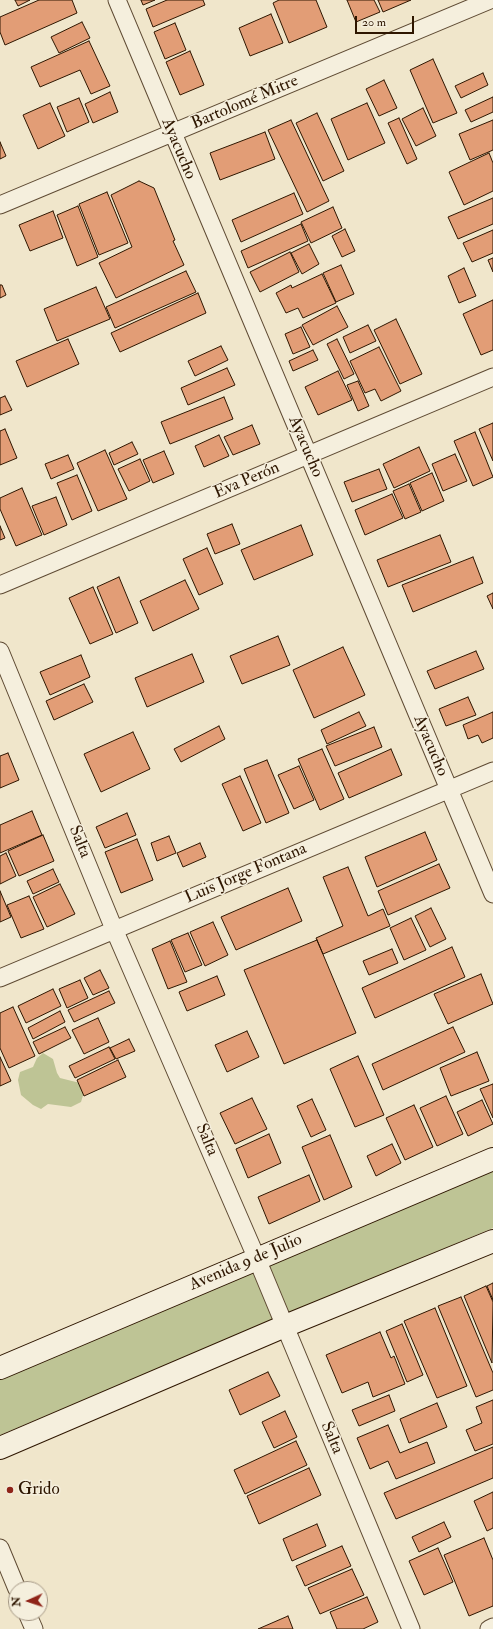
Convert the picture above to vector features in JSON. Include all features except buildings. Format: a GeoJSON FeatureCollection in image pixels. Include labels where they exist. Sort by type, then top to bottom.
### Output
{"type":"FeatureCollection","features":[{"type":"Feature","properties":{"kind":"main road","name":"Avenida 9 de Julio"},"geometry":{"type":"LineString","coordinates":[[0,1368],[493,1159]]}},
{"type":"Feature","properties":{"kind":"main road"},"geometry":{"type":"LineString","coordinates":[[0,1448],[285,1326],[493,1241]]}},
{"type":"Feature","properties":{"kind":"street","name":"Ayacucho"},"geometry":{"type":"LineString","coordinates":[[117,0],[493,894]]}},
{"type":"Feature","properties":{"kind":"street","name":"Bartolomé Mitre"},"geometry":{"type":"LineString","coordinates":[[0,205],[490,0]]}},
{"type":"Feature","properties":{"kind":"street","name":"Eva Perón"},"geometry":{"type":"LineString","coordinates":[[0,585],[493,377]]}},
{"type":"Feature","properties":{"kind":"street","name":"Salta"},"geometry":{"type":"LineString","coordinates":[[0,650],[114,929],[257,1259],[411,1629]]}},
{"type":"Feature","properties":{"kind":"street","name":"Luis Jorge Fontana"},"geometry":{"type":"LineString","coordinates":[[0,978],[493,771]]}},
{"type":"Feature","properties":{"kind":"street"},"geometry":{"type":"LineString","coordinates":[[0,1548],[14,1581]]}},
{"type":"Feature","properties":{"kind":"street"},"geometry":{"type":"LineString","coordinates":[[489,1629],[493,1628]]}},
{"type":"Feature","properties":{"kind":"green space"},"geometry":{"type":"Polygon","coordinates":[[[43,1053],[53,1059],[60,1078],[80,1083],[85,1089],[81,1102],[71,1107],[48,1104],[41,1109],[33,1105],[21,1095],[18,1080],[20,1072],[33,1067],[37,1058],[43,1053]]]}},
{"type":"Feature","properties":{"kind":"green space"},"geometry":{"type":"Polygon","coordinates":[[[493,1170],[493,1228],[0,1435],[0,1378],[493,1170]]]}},
{"type":"Feature","properties":{"kind":"place","name":"Grido"},"geometry":{"type":"Point","coordinates":[10,1490]}}]}
